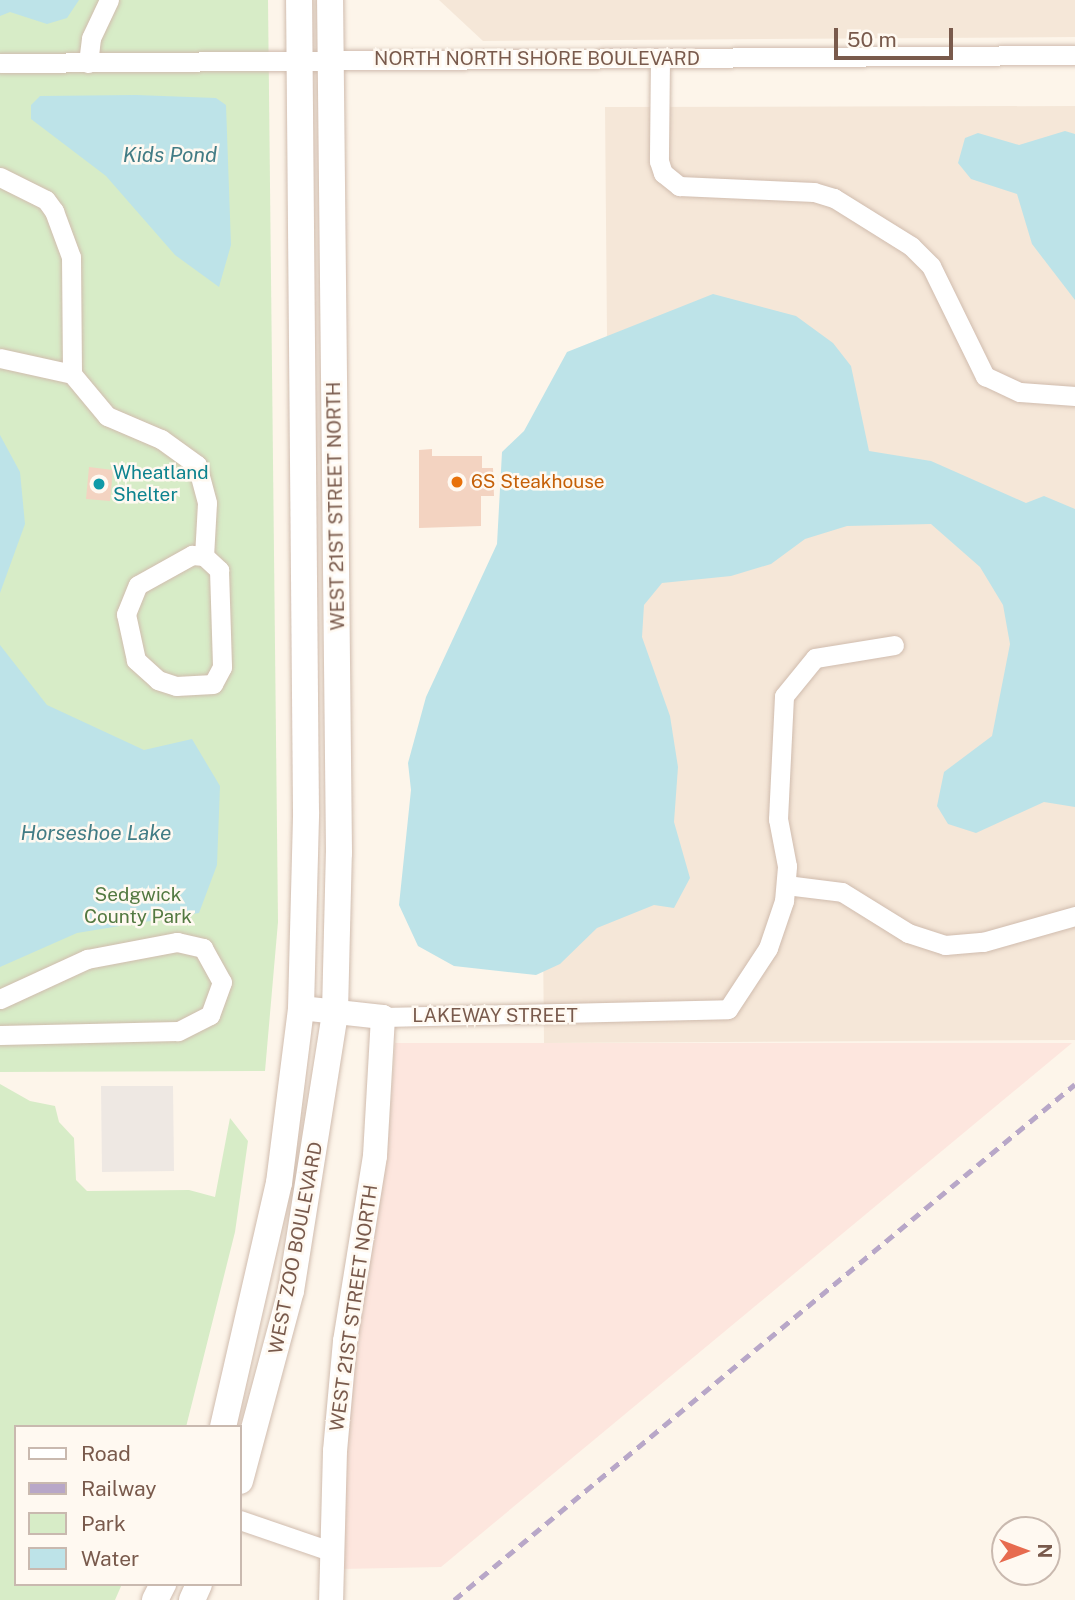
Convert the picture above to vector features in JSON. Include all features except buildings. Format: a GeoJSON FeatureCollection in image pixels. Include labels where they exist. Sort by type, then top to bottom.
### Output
{"type":"FeatureCollection","features":[{"type":"Feature","properties":{"kind":"main road","name":"WEST 21ST STREET NORTH"},"geometry":{"type":"LineString","coordinates":[[299,0],[306,812],[301,1009]]}},
{"type":"Feature","properties":{"kind":"main road","name":"WEST 21ST STREET NORTH"},"geometry":{"type":"LineString","coordinates":[[330,0],[340,853],[335,1012]]}},
{"type":"Feature","properties":{"kind":"main road","name":"WEST ZOO BOULEVARD"},"geometry":{"type":"LineString","coordinates":[[223,1425],[270,1236],[301,1009]]}},
{"type":"Feature","properties":{"kind":"main road","name":"WEST ZOO BOULEVARD"},"geometry":{"type":"LineString","coordinates":[[242,1474],[292,1292],[335,1012]]}},
{"type":"Feature","properties":{"kind":"street"},"geometry":{"type":"LineString","coordinates":[[88,62],[91,38],[109,0]]}},
{"type":"Feature","properties":{"kind":"street","name":"NORTH NORTH SHORE BOULEVARD"},"geometry":{"type":"LineString","coordinates":[[0,64],[1075,55]]}},
{"type":"Feature","properties":{"kind":"street"},"geometry":{"type":"LineString","coordinates":[[660,58],[659,161],[663,173],[679,186],[698,191],[814,192],[834,198],[911,246],[932,266],[985,376],[1020,392],[1075,396]]}},
{"type":"Feature","properties":{"kind":"street"},"geometry":{"type":"LineString","coordinates":[[0,177],[46,200],[54,211],[71,257],[72,374]]}},
{"type":"Feature","properties":{"kind":"street"},"geometry":{"type":"LineString","coordinates":[[0,358],[72,374],[107,416],[161,439],[197,465],[207,503],[204,556]]}},
{"type":"Feature","properties":{"kind":"street"},"geometry":{"type":"LineString","coordinates":[[192,555],[204,556],[219,570],[222,667],[213,684],[176,686],[159,680],[136,660],[126,614],[138,585],[150,575],[192,555]]}},
{"type":"Feature","properties":{"kind":"street"},"geometry":{"type":"LineString","coordinates":[[894,645],[815,658],[784,696],[778,818],[786,885],[850,895],[908,933],[945,945],[983,942],[1075,916]]}},
{"type":"Feature","properties":{"kind":"street","name":"LAKEWAY STREET"},"geometry":{"type":"LineString","coordinates":[[301,1009],[383,1017],[689,1013],[728,1009],[768,948],[786,885]]}},
{"type":"Feature","properties":{"kind":"street"},"geometry":{"type":"LineString","coordinates":[[0,999],[87,959],[177,942],[203,948],[222,982],[210,1015],[178,1031],[0,1035]]}},
{"type":"Feature","properties":{"kind":"street","name":"WEST 21ST STREET NORTH"},"geometry":{"type":"LineString","coordinates":[[331,1600],[330,1551],[345,1341],[375,1156],[383,1017]]}},
{"type":"Feature","properties":{"kind":"street"},"geometry":{"type":"LineString","coordinates":[[242,1521],[330,1551]]}},
{"type":"Feature","properties":{"kind":"shaded area"},"geometry":{"type":"Polygon","coordinates":[[[439,0],[1075,0],[1075,37],[483,41],[439,0]]]}},
{"type":"Feature","properties":{"kind":"shaded area"},"geometry":{"type":"Polygon","coordinates":[[[1075,106],[1075,1040],[544,1043],[541,729],[607,335],[605,107],[1075,106]]]}},
{"type":"Feature","properties":{"kind":"shaded area"},"geometry":{"type":"Polygon","coordinates":[[[395,1043],[1072,1043],[441,1567],[341,1569],[352,1371],[387,1155],[395,1043]]]}},
{"type":"Feature","properties":{"kind":"shaded area"},"geometry":{"type":"Polygon","coordinates":[[[101,1086],[173,1086],[174,1171],[102,1172],[101,1086]]]}},
{"type":"Feature","properties":{"kind":"green space","name":"Sedgwick County Park"},"geometry":{"type":"Polygon","coordinates":[[[0,0],[268,0],[278,922],[265,1071],[0,1072],[0,0]]]}},
{"type":"Feature","properties":{"kind":"green space"},"geometry":{"type":"Polygon","coordinates":[[[0,1084],[30,1101],[55,1106],[59,1122],[74,1138],[76,1180],[87,1191],[189,1190],[215,1197],[230,1118],[248,1141],[235,1232],[187,1425],[14,1425],[14,1586],[121,1586],[115,1600],[0,1600],[0,1084]]]}},
{"type":"Feature","properties":{"kind":"water"},"geometry":{"type":"Polygon","coordinates":[[[0,0],[79,0],[67,18],[47,24],[10,12],[0,16],[0,0]]]}},
{"type":"Feature","properties":{"kind":"water","name":"Kids Pond"},"geometry":{"type":"Polygon","coordinates":[[[40,96],[216,98],[226,105],[231,245],[219,287],[175,255],[106,176],[31,119],[31,105],[40,96]]]}},
{"type":"Feature","properties":{"kind":"water"},"geometry":{"type":"Polygon","coordinates":[[[1065,131],[1075,134],[1075,300],[1032,244],[1017,194],[971,179],[958,163],[965,138],[978,133],[1019,145],[1065,131]]]}},
{"type":"Feature","properties":{"kind":"water"},"geometry":{"type":"Polygon","coordinates":[[[713,294],[796,316],[833,343],[851,366],[869,451],[931,461],[1026,503],[1044,496],[1075,509],[1075,807],[1044,802],[976,833],[948,824],[937,806],[944,772],[992,736],[1010,644],[1003,605],[980,567],[931,524],[847,526],[805,539],[771,564],[731,576],[662,583],[644,605],[642,637],[670,716],[678,767],[674,822],[690,878],[674,908],[654,905],[597,928],[560,964],[536,975],[454,966],[418,946],[399,905],[411,790],[408,763],[426,697],[497,544],[502,452],[524,431],[567,352],[713,294]]]}},
{"type":"Feature","properties":{"kind":"water"},"geometry":{"type":"Polygon","coordinates":[[[0,435],[20,472],[25,524],[0,593],[0,435]]]}},
{"type":"Feature","properties":{"kind":"water","name":"Horseshoe Lake"},"geometry":{"type":"Polygon","coordinates":[[[0,645],[47,705],[144,750],[192,739],[220,786],[217,865],[199,913],[77,933],[0,967],[0,645]]]}},
{"type":"Feature","properties":{"kind":"railway"},"geometry":{"type":"LineString","coordinates":[[454,1600],[1075,1084]]}},
{"type":"Feature","properties":{"kind":"place","name":"6S Steakhouse"},"geometry":{"type":"Point","coordinates":[457,482]}},
{"type":"Feature","properties":{"kind":"place","name":"Wheatland Shelter"},"geometry":{"type":"Point","coordinates":[99,484]}}]}
